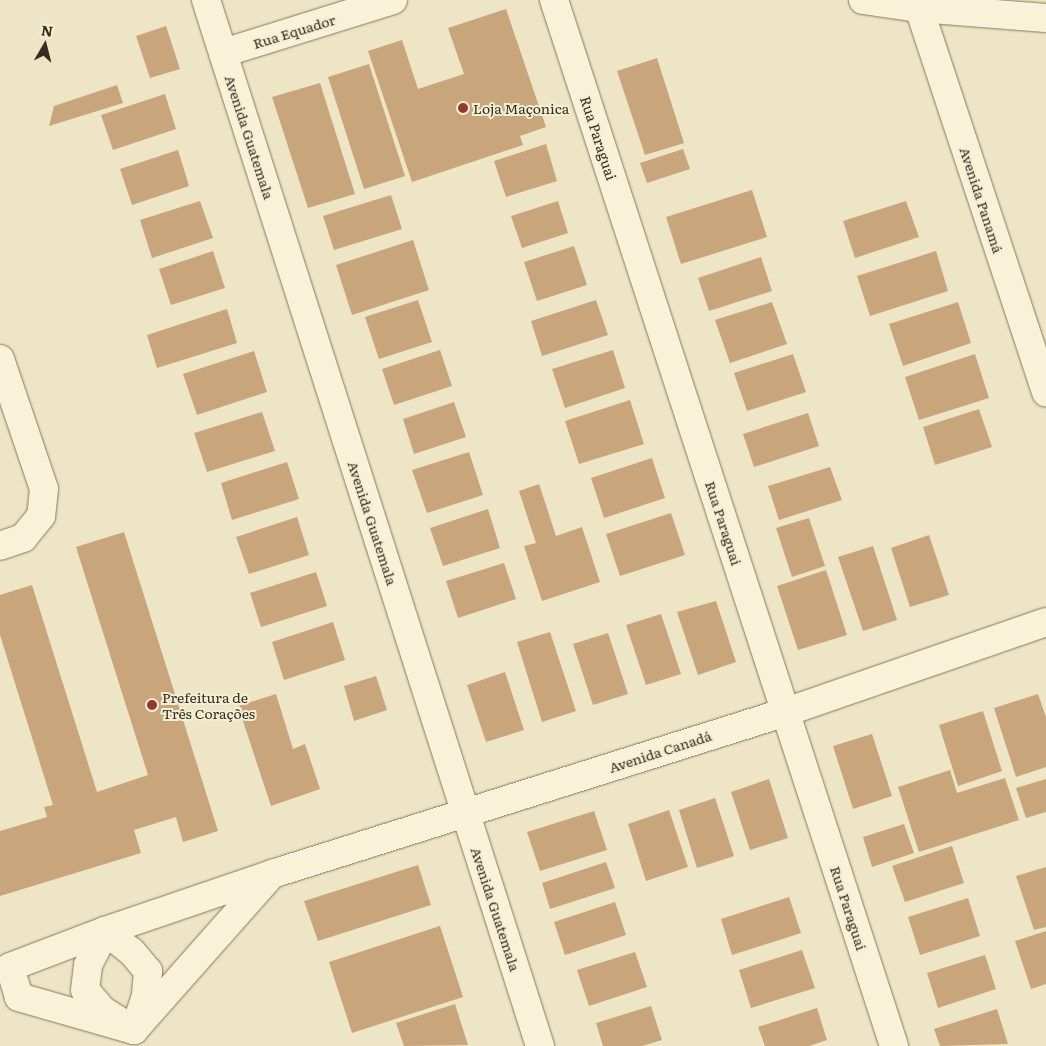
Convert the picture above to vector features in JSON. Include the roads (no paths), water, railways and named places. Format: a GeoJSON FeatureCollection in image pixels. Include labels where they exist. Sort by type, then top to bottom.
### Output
{"type":"FeatureCollection","features":[{"type":"Feature","properties":{"kind":"street","name":"Avenida Guatemala"},"geometry":{"type":"LineString","coordinates":[[206,0],[540,1046]]}},
{"type":"Feature","properties":{"kind":"street","name":"Rua Equador"},"geometry":{"type":"LineString","coordinates":[[223,53],[393,0]]}},
{"type":"Feature","properties":{"kind":"street","name":"Rua Paraguai"},"geometry":{"type":"LineString","coordinates":[[554,0],[894,1046]]}},
{"type":"Feature","properties":{"kind":"street"},"geometry":{"type":"LineString","coordinates":[[863,0],[919,8],[1046,18]]}},
{"type":"Feature","properties":{"kind":"street","name":"Avenida Panamá"},"geometry":{"type":"LineString","coordinates":[[919,8],[1046,393]]}},
{"type":"Feature","properties":{"kind":"street"},"geometry":{"type":"LineString","coordinates":[[0,359],[44,489],[41,516],[23,538],[0,546]]}},
{"type":"Feature","properties":{"kind":"street","name":"Avenida Canadá"},"geometry":{"type":"LineString","coordinates":[[137,1038],[19,997],[10,967],[104,931],[272,874],[786,712],[1046,622]]}},
{"type":"Feature","properties":{"kind":"street"},"geometry":{"type":"LineString","coordinates":[[137,1038],[272,874]]}},
{"type":"Feature","properties":{"kind":"street"},"geometry":{"type":"LineString","coordinates":[[104,931],[132,952],[148,971],[146,996],[137,1038],[102,1010],[85,990],[88,965],[104,931]]}},
{"type":"Feature","properties":{"kind":"place","name":"Loja Maçonica"},"geometry":{"type":"Point","coordinates":[463,108]}},
{"type":"Feature","properties":{"kind":"place","name":"Prefeitura de Três Corações"},"geometry":{"type":"Point","coordinates":[152,705]}}]}
